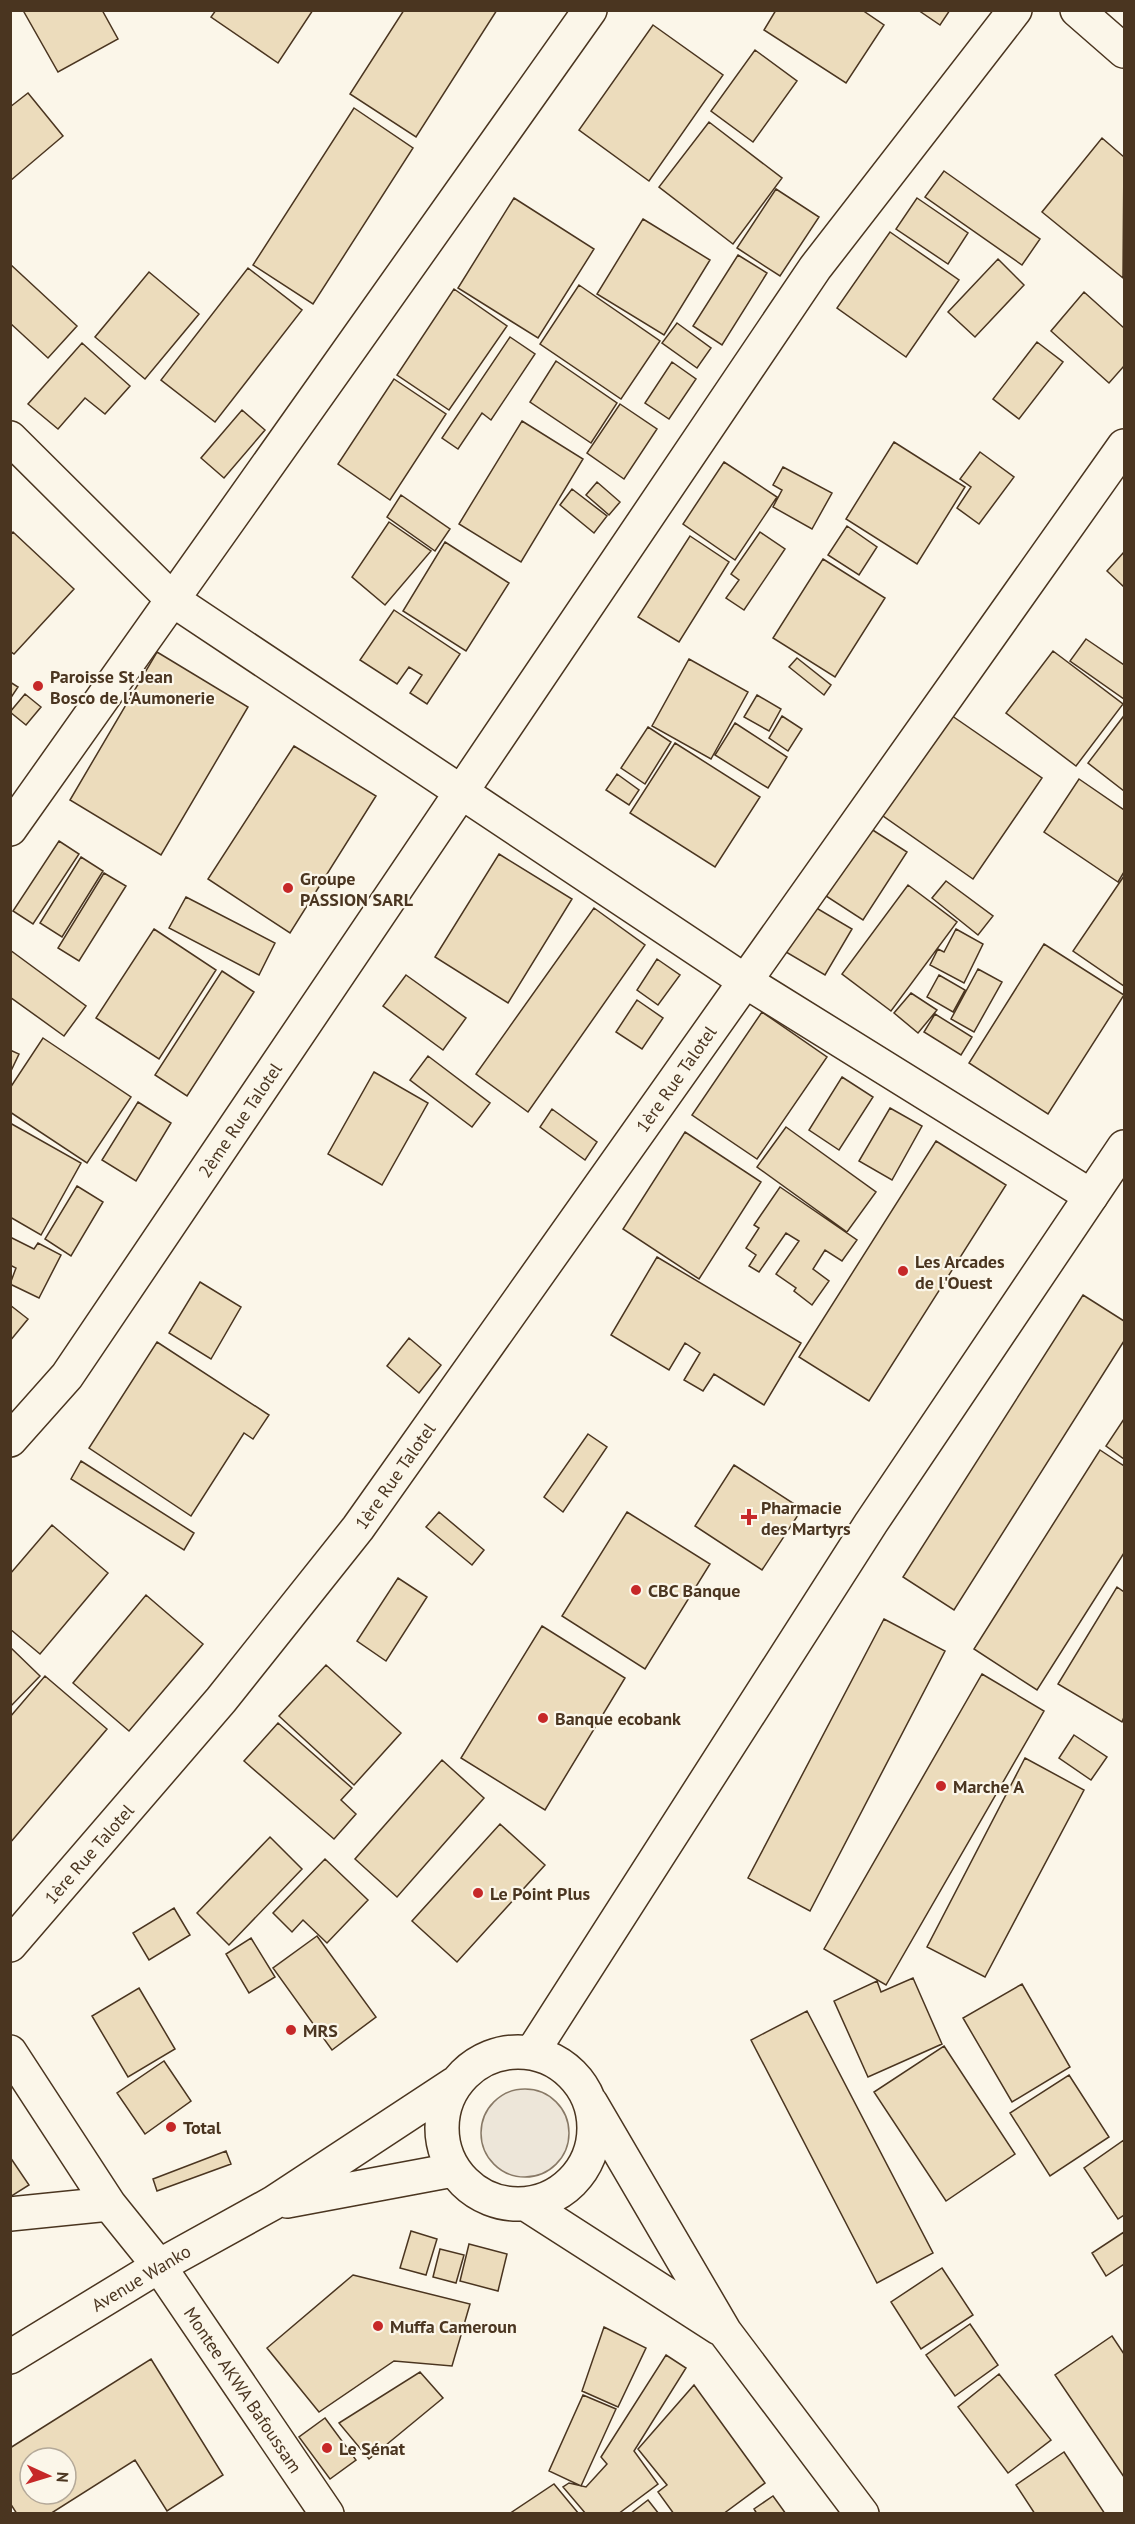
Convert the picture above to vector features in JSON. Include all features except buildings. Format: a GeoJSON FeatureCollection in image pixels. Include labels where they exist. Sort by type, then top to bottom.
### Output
{"type":"FeatureCollection","features":[{"type":"Feature","properties":{"kind":"main road"},"geometry":{"type":"LineString","coordinates":[[10,829],[590,10]]}},
{"type":"Feature","properties":{"kind":"main road","name":"2ème Rue Talotel"},"geometry":{"type":"LineString","coordinates":[[10,1440],[67,1376],[815,268],[1015,10]]}},
{"type":"Feature","properties":{"kind":"main road"},"geometry":{"type":"LineString","coordinates":[[1077,10],[1125,51]]}},
{"type":"Feature","properties":{"kind":"main road"},"geometry":{"type":"LineString","coordinates":[[10,438],[174,600],[745,981],[1091,1196]]}},
{"type":"Feature","properties":{"kind":"main road","name":"1ère Rue Talotel"},"geometry":{"type":"LineString","coordinates":[[10,1945],[221,1700],[358,1528],[1125,446]]}},
{"type":"Feature","properties":{"kind":"main road"},"geometry":{"type":"LineString","coordinates":[[533,2051],[871,1523],[1125,1147]]}},
{"type":"Feature","properties":{"kind":"main road"},"geometry":{"type":"LineString","coordinates":[[591,2103],[595,2130],[589,2157],[574,2180],[552,2197],[526,2204],[504,2204],[485,2197],[467,2186],[453,2170],[442,2142],[443,2112],[454,2084],[476,2063],[503,2051],[533,2051],[558,2062],[578,2079],[725,2332],[862,2514]]}},
{"type":"Feature","properties":{"kind":"main road","name":"Montee AKWA Bafoussam"},"geometry":{"type":"LineString","coordinates":[[10,2052],[109,2205],[159,2266],[327,2514]]}},
{"type":"Feature","properties":{"kind":"main road","name":"Avenue Wanko"},"geometry":{"type":"LineString","coordinates":[[10,2357],[159,2266],[273,2203],[454,2084]]}},
{"type":"Feature","properties":{"kind":"main road","name":"Avenue Wanko"},"geometry":{"type":"LineString","coordinates":[[273,2203],[453,2170]]}},
{"type":"Feature","properties":{"kind":"main road"},"geometry":{"type":"LineString","coordinates":[[526,2204],[725,2332]]}},
{"type":"Feature","properties":{"kind":"main road"},"geometry":{"type":"LineString","coordinates":[[10,2214],[109,2205]]}},
{"type":"Feature","properties":{"kind":"shaded area"},"geometry":{"type":"Polygon","coordinates":[[[525,2089],[542,2092],[556,2102],[566,2116],[569,2133],[566,2150],[556,2164],[542,2174],[525,2177],[508,2174],[494,2164],[484,2150],[481,2133],[484,2116],[494,2102],[508,2092],[525,2089]]]}},
{"type":"Feature","properties":{"kind":"place","name":"Paroisse St Jean Bosco de l'Aumonerie"},"geometry":{"type":"Point","coordinates":[38,686]}},
{"type":"Feature","properties":{"kind":"place","name":"Groupe PASSION SARL"},"geometry":{"type":"Point","coordinates":[288,888]}},
{"type":"Feature","properties":{"kind":"place","name":"Les Arcades de l'Ouest"},"geometry":{"type":"Point","coordinates":[903,1271]}},
{"type":"Feature","properties":{"kind":"place","name":"Pharmacie des Martyrs"},"geometry":{"type":"Point","coordinates":[749,1517]}},
{"type":"Feature","properties":{"kind":"place","name":"CBC Banque"},"geometry":{"type":"Point","coordinates":[636,1590]}},
{"type":"Feature","properties":{"kind":"place","name":"Banque ecobank"},"geometry":{"type":"Point","coordinates":[543,1718]}},
{"type":"Feature","properties":{"kind":"place","name":"Marche A"},"geometry":{"type":"Point","coordinates":[941,1786]}},
{"type":"Feature","properties":{"kind":"place","name":"Le Point Plus"},"geometry":{"type":"Point","coordinates":[478,1893]}},
{"type":"Feature","properties":{"kind":"place","name":"MRS"},"geometry":{"type":"Point","coordinates":[291,2030]}},
{"type":"Feature","properties":{"kind":"place","name":"Total"},"geometry":{"type":"Point","coordinates":[171,2127]}},
{"type":"Feature","properties":{"kind":"place","name":"Muffa Cameroun"},"geometry":{"type":"Point","coordinates":[378,2326]}},
{"type":"Feature","properties":{"kind":"place","name":"Le Sénat"},"geometry":{"type":"Point","coordinates":[327,2448]}}]}
